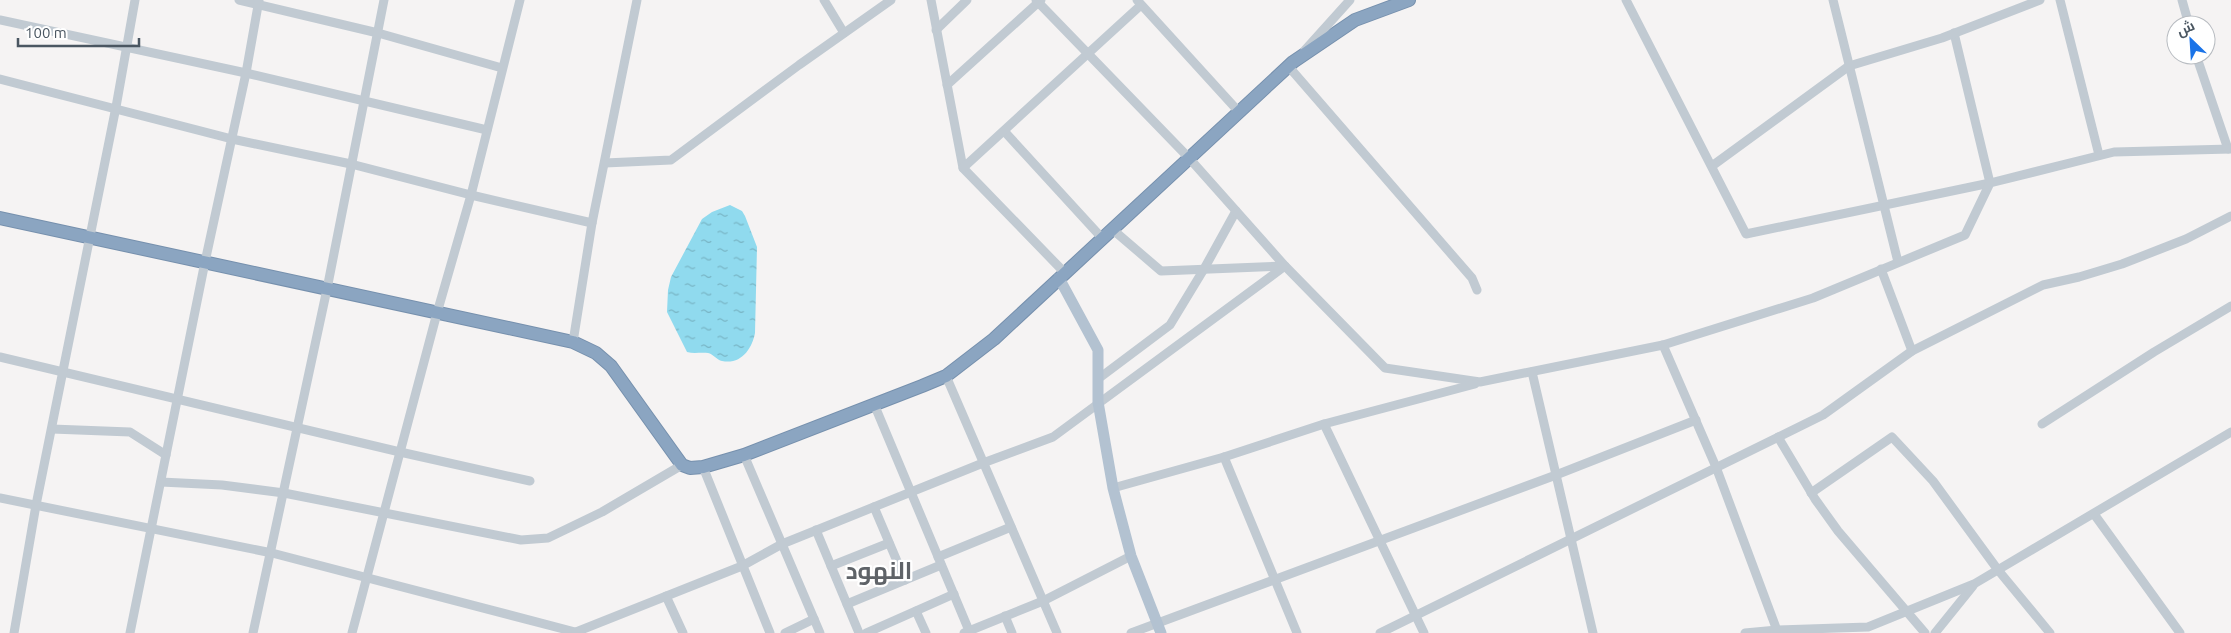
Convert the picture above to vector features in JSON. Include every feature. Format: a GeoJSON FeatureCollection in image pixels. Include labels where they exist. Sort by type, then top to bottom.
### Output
{"type":"FeatureCollection","features":[{"type":"Feature","properties":{"kind":"highway"},"geometry":{"type":"LineString","coordinates":[[0,218],[573,342],[596,353],[611,366],[682,465],[690,468],[703,467],[744,454],[946,376],[994,339],[1291,64],[1355,20],[1408,0]]}},
{"type":"Feature","properties":{"kind":"main road"},"geometry":{"type":"LineString","coordinates":[[1061,275],[1098,350],[1098,402],[1113,488],[1131,556],[1159,628]]}},
{"type":"Feature","properties":{"kind":"street"},"geometry":{"type":"LineString","coordinates":[[14,633],[36,505],[116,107],[135,0]]}},
{"type":"Feature","properties":{"kind":"street"},"geometry":{"type":"LineString","coordinates":[[239,0],[378,33],[502,68]]}},
{"type":"Feature","properties":{"kind":"street"},"geometry":{"type":"LineString","coordinates":[[253,633],[272,553],[327,289],[384,0]]}},
{"type":"Feature","properties":{"kind":"street"},"geometry":{"type":"LineString","coordinates":[[352,633],[437,313],[471,195],[520,0]]}},
{"type":"Feature","properties":{"kind":"street"},"geometry":{"type":"LineString","coordinates":[[573,342],[592,223],[637,0]]}},
{"type":"Feature","properties":{"kind":"street"},"geometry":{"type":"LineString","coordinates":[[824,0],[844,33]]}},
{"type":"Feature","properties":{"kind":"street"},"geometry":{"type":"LineString","coordinates":[[605,163],[671,160],[891,0]]}},
{"type":"Feature","properties":{"kind":"street"},"geometry":{"type":"LineString","coordinates":[[930,0],[963,168],[1061,275]]}},
{"type":"Feature","properties":{"kind":"street"},"geometry":{"type":"LineString","coordinates":[[936,30],[967,0]]}},
{"type":"Feature","properties":{"kind":"street"},"geometry":{"type":"LineString","coordinates":[[1350,0],[1291,64],[1472,278],[1476,290]]}},
{"type":"Feature","properties":{"kind":"street"},"geometry":{"type":"LineString","coordinates":[[1626,0],[1746,234],[1990,183],[2114,152],[2230,149],[2200,65]]}},
{"type":"Feature","properties":{"kind":"street"},"geometry":{"type":"LineString","coordinates":[[1833,0],[1898,262]]}},
{"type":"Feature","properties":{"kind":"street"},"geometry":{"type":"LineString","coordinates":[[1712,166],[1849,66],[1954,33],[2040,0]]}},
{"type":"Feature","properties":{"kind":"street"},"geometry":{"type":"LineString","coordinates":[[2060,0],[2099,155]]}},
{"type":"Feature","properties":{"kind":"street"},"geometry":{"type":"LineString","coordinates":[[2182,0],[2186,15]]}},
{"type":"Feature","properties":{"kind":"street"},"geometry":{"type":"LineString","coordinates":[[947,85],[1038,1],[1189,158],[1285,266],[1385,368],[1480,382]]}},
{"type":"Feature","properties":{"kind":"street"},"geometry":{"type":"LineString","coordinates":[[963,168],[1088,54],[1139,2],[1239,112]]}},
{"type":"Feature","properties":{"kind":"street"},"geometry":{"type":"LineString","coordinates":[[130,633],[205,262],[246,74],[258,3]]}},
{"type":"Feature","properties":{"kind":"street"},"geometry":{"type":"LineString","coordinates":[[0,20],[364,100],[487,130]]}},
{"type":"Feature","properties":{"kind":"street"},"geometry":{"type":"LineString","coordinates":[[1113,488],[1224,457],[1324,424],[1480,382],[1663,344],[1813,298],[1965,235],[1990,183],[1954,33]]}},
{"type":"Feature","properties":{"kind":"street"},"geometry":{"type":"LineString","coordinates":[[0,79],[116,107],[232,139],[351,164],[471,195],[592,223]]}},
{"type":"Feature","properties":{"kind":"street"},"geometry":{"type":"LineString","coordinates":[[1004,131],[1102,238]]}},
{"type":"Feature","properties":{"kind":"street"},"geometry":{"type":"LineString","coordinates":[[1098,379],[1170,325],[1204,270],[1236,211]]}},
{"type":"Feature","properties":{"kind":"street"},"geometry":{"type":"LineString","coordinates":[[1380,633],[1823,415],[1912,351],[2043,285],[2079,278],[2122,264],[2186,239],[2231,216]]}},
{"type":"Feature","properties":{"kind":"street"},"geometry":{"type":"LineString","coordinates":[[1112,228],[1161,271],[1285,266]]}},
{"type":"Feature","properties":{"kind":"street"},"geometry":{"type":"LineString","coordinates":[[0,498],[272,553],[578,632],[742,566],[782,544],[816,530],[983,463],[1054,437],[1098,402],[1285,266]]}},
{"type":"Feature","properties":{"kind":"street"},"geometry":{"type":"LineString","coordinates":[[1881,269],[1912,351]]}},
{"type":"Feature","properties":{"kind":"street"},"geometry":{"type":"LineString","coordinates":[[2042,424],[2154,352],[2231,306]]}},
{"type":"Feature","properties":{"kind":"street"},"geometry":{"type":"LineString","coordinates":[[1663,344],[1716,467],[1778,631]]}},
{"type":"Feature","properties":{"kind":"street"},"geometry":{"type":"LineString","coordinates":[[0,357],[400,452],[530,480]]}},
{"type":"Feature","properties":{"kind":"street"},"geometry":{"type":"LineString","coordinates":[[1532,372],[1593,633]]}},
{"type":"Feature","properties":{"kind":"street"},"geometry":{"type":"LineString","coordinates":[[946,376],[1057,633]]}},
{"type":"Feature","properties":{"kind":"street"},"geometry":{"type":"LineString","coordinates":[[874,404],[954,594],[968,632],[1043,601],[1131,556]]}},
{"type":"Feature","properties":{"kind":"street"},"geometry":{"type":"LineString","coordinates":[[1131,633],[1159,628],[1275,580],[1556,475],[1696,420]]}},
{"type":"Feature","properties":{"kind":"street"},"geometry":{"type":"LineString","coordinates":[[1324,424],[1424,633]]}},
{"type":"Feature","properties":{"kind":"street"},"geometry":{"type":"LineString","coordinates":[[52,429],[130,432],[166,455]]}},
{"type":"Feature","properties":{"kind":"street"},"geometry":{"type":"LineString","coordinates":[[1745,633],[1839,630],[1868,627],[1974,584],[2231,432]]}},
{"type":"Feature","properties":{"kind":"street"},"geometry":{"type":"LineString","coordinates":[[1778,437],[1811,493],[1838,531],[1905,612],[1925,633]]}},
{"type":"Feature","properties":{"kind":"street"},"geometry":{"type":"LineString","coordinates":[[1811,493],[1892,437],[1933,481],[1998,570],[2050,633]]}},
{"type":"Feature","properties":{"kind":"street"},"geometry":{"type":"LineString","coordinates":[[744,454],[820,633]]}},
{"type":"Feature","properties":{"kind":"street"},"geometry":{"type":"LineString","coordinates":[[1224,457],[1297,633]]}},
{"type":"Feature","properties":{"kind":"street"},"geometry":{"type":"LineString","coordinates":[[161,482],[222,485],[284,493],[521,540],[548,538],[602,512],[682,465]]}},
{"type":"Feature","properties":{"kind":"street"},"geometry":{"type":"LineString","coordinates":[[703,467],[770,633]]}},
{"type":"Feature","properties":{"kind":"street"},"geometry":{"type":"LineString","coordinates":[[874,507],[905,580]]}},
{"type":"Feature","properties":{"kind":"street"},"geometry":{"type":"LineString","coordinates":[[2094,514],[2180,633]]}},
{"type":"Feature","properties":{"kind":"street"},"geometry":{"type":"LineString","coordinates":[[847,604],[905,580],[939,561],[1011,528]]}},
{"type":"Feature","properties":{"kind":"street"},"geometry":{"type":"LineString","coordinates":[[816,530],[859,633]]}},
{"type":"Feature","properties":{"kind":"street"},"geometry":{"type":"LineString","coordinates":[[831,566],[889,543]]}},
{"type":"Feature","properties":{"kind":"street"},"geometry":{"type":"LineString","coordinates":[[1935,633],[1974,584]]}},
{"type":"Feature","properties":{"kind":"street"},"geometry":{"type":"LineString","coordinates":[[866,633],[954,594]]}},
{"type":"Feature","properties":{"kind":"street"},"geometry":{"type":"LineString","coordinates":[[666,596],[683,633]]}},
{"type":"Feature","properties":{"kind":"street"},"geometry":{"type":"LineString","coordinates":[[916,610],[926,633]]}},
{"type":"Feature","properties":{"kind":"street"},"geometry":{"type":"LineString","coordinates":[[1005,616],[1012,633]]}},
{"type":"Feature","properties":{"kind":"street"},"geometry":{"type":"LineString","coordinates":[[785,633],[814,619]]}},
{"type":"Feature","properties":{"kind":"water"},"geometry":{"type":"Polygon","coordinates":[[[730,205],[742,211],[757,247],[754,339],[748,350],[740,358],[729,362],[720,360],[708,353],[687,352],[667,312],[668,290],[671,277],[702,219],[712,212],[730,205]]]}},
{"type":"Feature","properties":{"kind":"district","name":"النهود"},"geometry":{"type":"Point","coordinates":[879,571]}}]}
